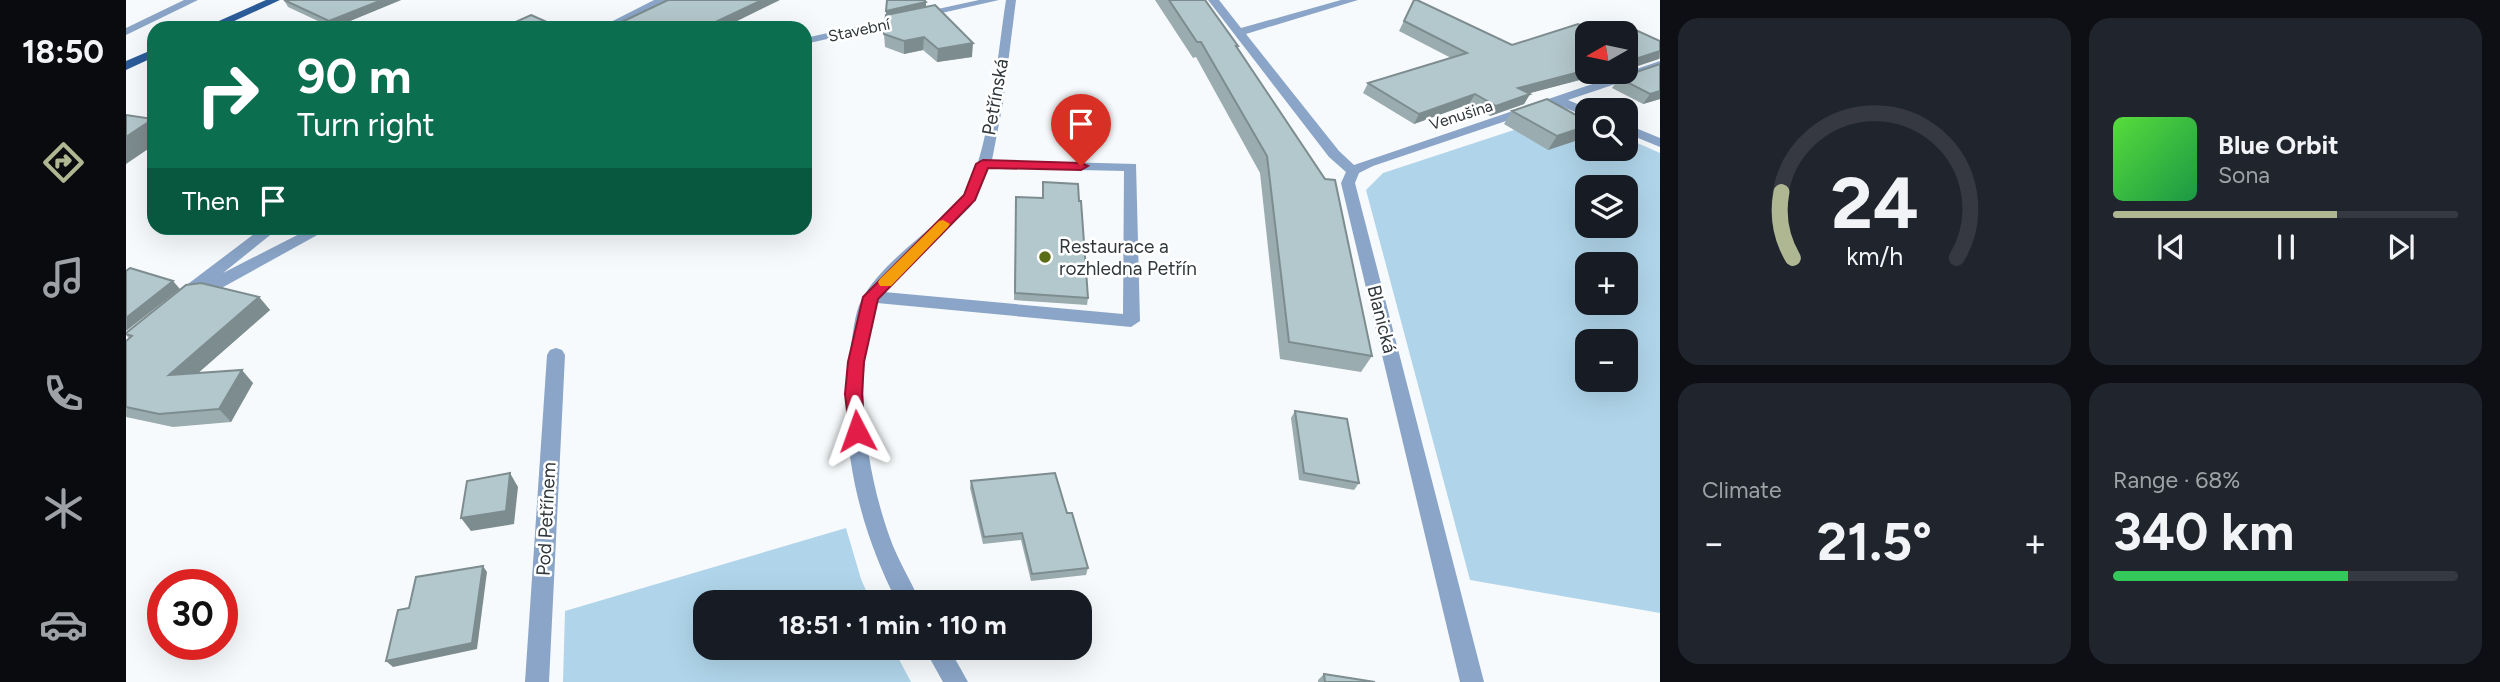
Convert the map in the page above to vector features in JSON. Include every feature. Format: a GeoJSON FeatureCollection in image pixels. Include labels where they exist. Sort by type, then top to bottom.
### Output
{"type":"FeatureCollection","features":[{"type":"Feature","properties":{"kind":"main road"},"geometry":{"type":"LineString","coordinates":[[226,21],[275,0]]}},
{"type":"Feature","properties":{"kind":"main road"},"geometry":{"type":"LineString","coordinates":[[126,66],[147,56]]}},
{"type":"Feature","properties":{"kind":"street"},"geometry":{"type":"LineString","coordinates":[[149,21],[193,0]]}},
{"type":"Feature","properties":{"kind":"street"},"geometry":{"type":"LineString","coordinates":[[620,21],[663,0]]}},
{"type":"Feature","properties":{"kind":"street","name":"Stavební"},"geometry":{"type":"LineString","coordinates":[[812,39],[994,0]]}},
{"type":"Feature","properties":{"kind":"street","name":"Petřínská"},"geometry":{"type":"LineString","coordinates":[[871,297],[971,197],[983,164],[1011,0]]}},
{"type":"Feature","properties":{"kind":"street"},"geometry":{"type":"LineString","coordinates":[[1213,0],[1334,154],[1353,171]]}},
{"type":"Feature","properties":{"kind":"street"},"geometry":{"type":"LineString","coordinates":[[1239,32],[1353,0]]}},
{"type":"Feature","properties":{"kind":"street"},"geometry":{"type":"LineString","coordinates":[[126,32],[147,22]]}},
{"type":"Feature","properties":{"kind":"street","name":"Venušina"},"geometry":{"type":"LineString","coordinates":[[1353,171],[1368,163],[1660,65]]}},
{"type":"Feature","properties":{"kind":"street"},"geometry":{"type":"LineString","coordinates":[[1559,101],[1575,108]]}},
{"type":"Feature","properties":{"kind":"street"},"geometry":{"type":"LineString","coordinates":[[1638,133],[1660,143]]}},
{"type":"Feature","properties":{"kind":"street"},"geometry":{"type":"LineString","coordinates":[[903,590],[884,548],[870,505],[857,431],[854,394],[856,362],[871,297],[1131,321],[1130,167],[983,164]]}},
{"type":"Feature","properties":{"kind":"street","name":"Blanická"},"geometry":{"type":"LineString","coordinates":[[1353,171],[1348,183],[1472,682]]}},
{"type":"Feature","properties":{"kind":"street"},"geometry":{"type":"LineString","coordinates":[[262,235],[171,307],[309,235]]}},
{"type":"Feature","properties":{"kind":"street","name":"Pod Petřínem"},"geometry":{"type":"LineString","coordinates":[[537,682],[556,355]]}},
{"type":"Feature","properties":{"kind":"street"},"geometry":{"type":"LineString","coordinates":[[943,660],[956,682]]}},
{"type":"Feature","properties":{"kind":"shaded area"},"geometry":{"type":"Polygon","coordinates":[[[1566,113],[1575,117],[1575,161],[1638,161],[1638,143],[1660,153],[1660,613],[1470,580],[1366,190],[1383,173],[1566,113]]]}},
{"type":"Feature","properties":{"kind":"shaded area"},"geometry":{"type":"Polygon","coordinates":[[[846,528],[866,590],[693,590],[693,660],[899,660],[911,682],[563,682],[565,611],[846,528]]]}},
{"type":"Feature","properties":{"kind":"building"},"geometry":{"type":"Polygon","coordinates":[[[284,0],[382,0],[329,21],[284,0]]]}},
{"type":"Feature","properties":{"kind":"building"},"geometry":{"type":"Polygon","coordinates":[[[668,0],[762,0],[718,21],[624,21],[668,0]]]}},
{"type":"Feature","properties":{"kind":"building"},"geometry":{"type":"Polygon","coordinates":[[[887,0],[924,0],[926,2],[886,11],[887,0]]]}},
{"type":"Feature","properties":{"kind":"building"},"geometry":{"type":"Polygon","coordinates":[[[1169,0],[1205,0],[1325,179],[1335,180],[1372,356],[1289,342],[1267,156],[1201,42],[1197,42],[1169,0]]]}},
{"type":"Feature","properties":{"kind":"building"},"geometry":{"type":"Polygon","coordinates":[[[1414,0],[1417,0],[1512,45],[1575,25],[1575,73],[1518,88],[1530,94],[1496,106],[1475,94],[1419,114],[1368,83],[1467,53],[1404,21],[1414,0]]]}},
{"type":"Feature","properties":{"kind":"building"},"geometry":{"type":"Polygon","coordinates":[[[935,5],[973,43],[938,49],[924,37],[904,41],[884,34],[886,15],[935,5]]]}},
{"type":"Feature","properties":{"kind":"building"},"geometry":{"type":"Polygon","coordinates":[[[531,15],[544,21],[518,21],[531,15]]]}},
{"type":"Feature","properties":{"kind":"building"},"geometry":{"type":"Polygon","coordinates":[[[1638,31],[1660,41],[1660,51],[1638,58],[1638,31]]]}},
{"type":"Feature","properties":{"kind":"building"},"geometry":{"type":"Polygon","coordinates":[[[1660,64],[1660,91],[1650,94],[1631,84],[1638,84],[1638,72],[1660,64]]]}},
{"type":"Feature","properties":{"kind":"building"},"geometry":{"type":"Polygon","coordinates":[[[1547,99],[1575,114],[1575,130],[1557,136],[1512,111],[1547,99]]]}},
{"type":"Feature","properties":{"kind":"building"},"geometry":{"type":"Polygon","coordinates":[[[126,115],[147,118],[147,123],[126,137],[126,115]]]}},
{"type":"Feature","properties":{"kind":"building","name":"Restaurace a rozhledna Petřín"},"geometry":{"type":"Polygon","coordinates":[[[1043,182],[1078,184],[1088,298],[1015,293],[1016,197],[1043,198],[1043,182]]]}},
{"type":"Feature","properties":{"kind":"building"},"geometry":{"type":"Polygon","coordinates":[[[130,268],[173,281],[126,318],[126,271],[130,268]]]}},
{"type":"Feature","properties":{"kind":"building"},"geometry":{"type":"Polygon","coordinates":[[[201,283],[259,297],[169,375],[242,370],[219,409],[159,414],[126,407],[126,341],[132,336],[126,333],[186,285],[201,283]]]}},
{"type":"Feature","properties":{"kind":"building"},"geometry":{"type":"Polygon","coordinates":[[[1295,411],[1347,419],[1359,483],[1304,473],[1295,411]]]}},
{"type":"Feature","properties":{"kind":"building"},"geometry":{"type":"Polygon","coordinates":[[[510,473],[506,511],[461,518],[467,481],[510,473]]]}},
{"type":"Feature","properties":{"kind":"building"},"geometry":{"type":"Polygon","coordinates":[[[1055,473],[1067,513],[1072,513],[1088,568],[1032,574],[1022,533],[984,537],[971,481],[1055,473]]]}},
{"type":"Feature","properties":{"kind":"building"},"geometry":{"type":"Polygon","coordinates":[[[483,566],[472,643],[386,661],[398,610],[409,608],[416,577],[483,566]]]}},
{"type":"Feature","properties":{"kind":"building"},"geometry":{"type":"Polygon","coordinates":[[[1324,674],[1375,682],[1325,682],[1324,674]]]}},
{"type":"Feature","properties":{"kind":"slow traffic"},"geometry":{"type":"LineString","coordinates":[[886,282],[943,224]]}},
{"type":"Feature","properties":{"kind":"place","name":"Restaurace a rozhledna Petřín"},"geometry":{"type":"Point","coordinates":[1045,257]}},
{"type":"Feature","properties":{"kind":"route"},"geometry":{"type":"LineString","coordinates":[[857,431],[854,394],[856,362],[871,297],[971,197],[983,164],[1081,166]]}}]}
